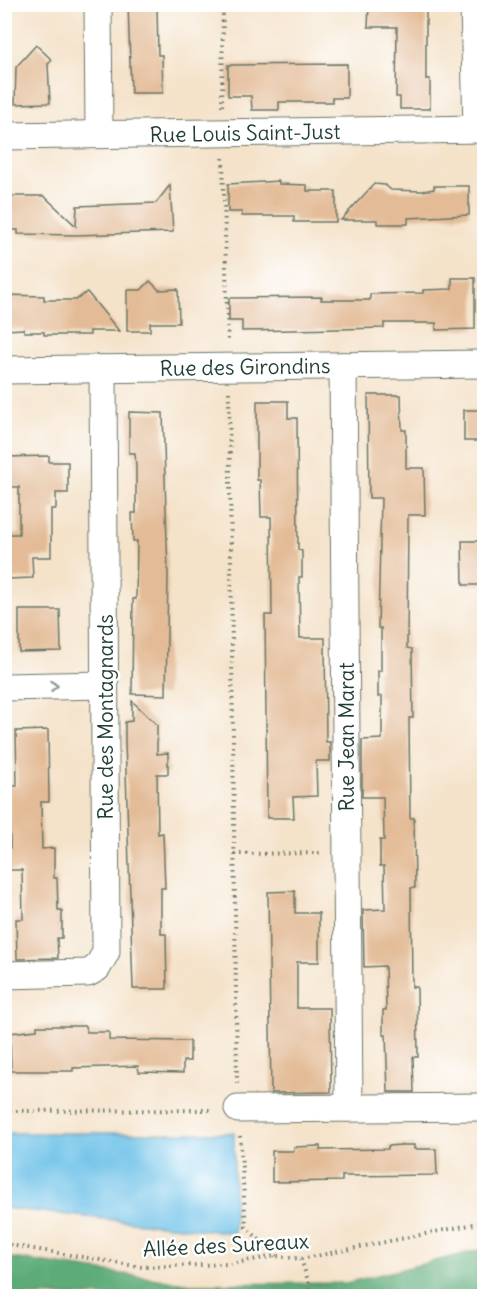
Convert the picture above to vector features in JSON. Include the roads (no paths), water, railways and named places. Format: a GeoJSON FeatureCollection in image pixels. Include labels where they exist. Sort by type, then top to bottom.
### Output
{"type":"FeatureCollection","features":[{"type":"Feature","properties":{"kind":"street"},"geometry":{"type":"LineString","coordinates":[[98,4],[99,134]]}},
{"type":"Feature","properties":{"kind":"street"},"geometry":{"type":"LineString","coordinates":[[474,4],[481,129]]}},
{"type":"Feature","properties":{"kind":"street","name":"Rue Louis Saint-Just"},"geometry":{"type":"LineString","coordinates":[[4,136],[481,129]]}},
{"type":"Feature","properties":{"kind":"street","name":"Rue des Girondins"},"geometry":{"type":"LineString","coordinates":[[4,370],[484,364]]}},
{"type":"Feature","properties":{"kind":"street","name":"Rue Jean Marat"},"geometry":{"type":"LineString","coordinates":[[343,366],[350,1108]]}},
{"type":"Feature","properties":{"kind":"street","name":"Rue des Montagnards"},"geometry":{"type":"LineString","coordinates":[[4,975],[88,973],[97,968],[106,952],[103,369]]}},
{"type":"Feature","properties":{"kind":"street"},"geometry":{"type":"LineString","coordinates":[[4,687],[104,685]]}},
{"type":"Feature","properties":{"kind":"street"},"geometry":{"type":"LineString","coordinates":[[238,1109],[484,1107]]}},
{"type":"Feature","properties":{"kind":"water"},"geometry":{"type":"Polygon","coordinates":[[[5,1133],[234,1133],[234,1233],[5,1208],[5,1133]]]}}]}
